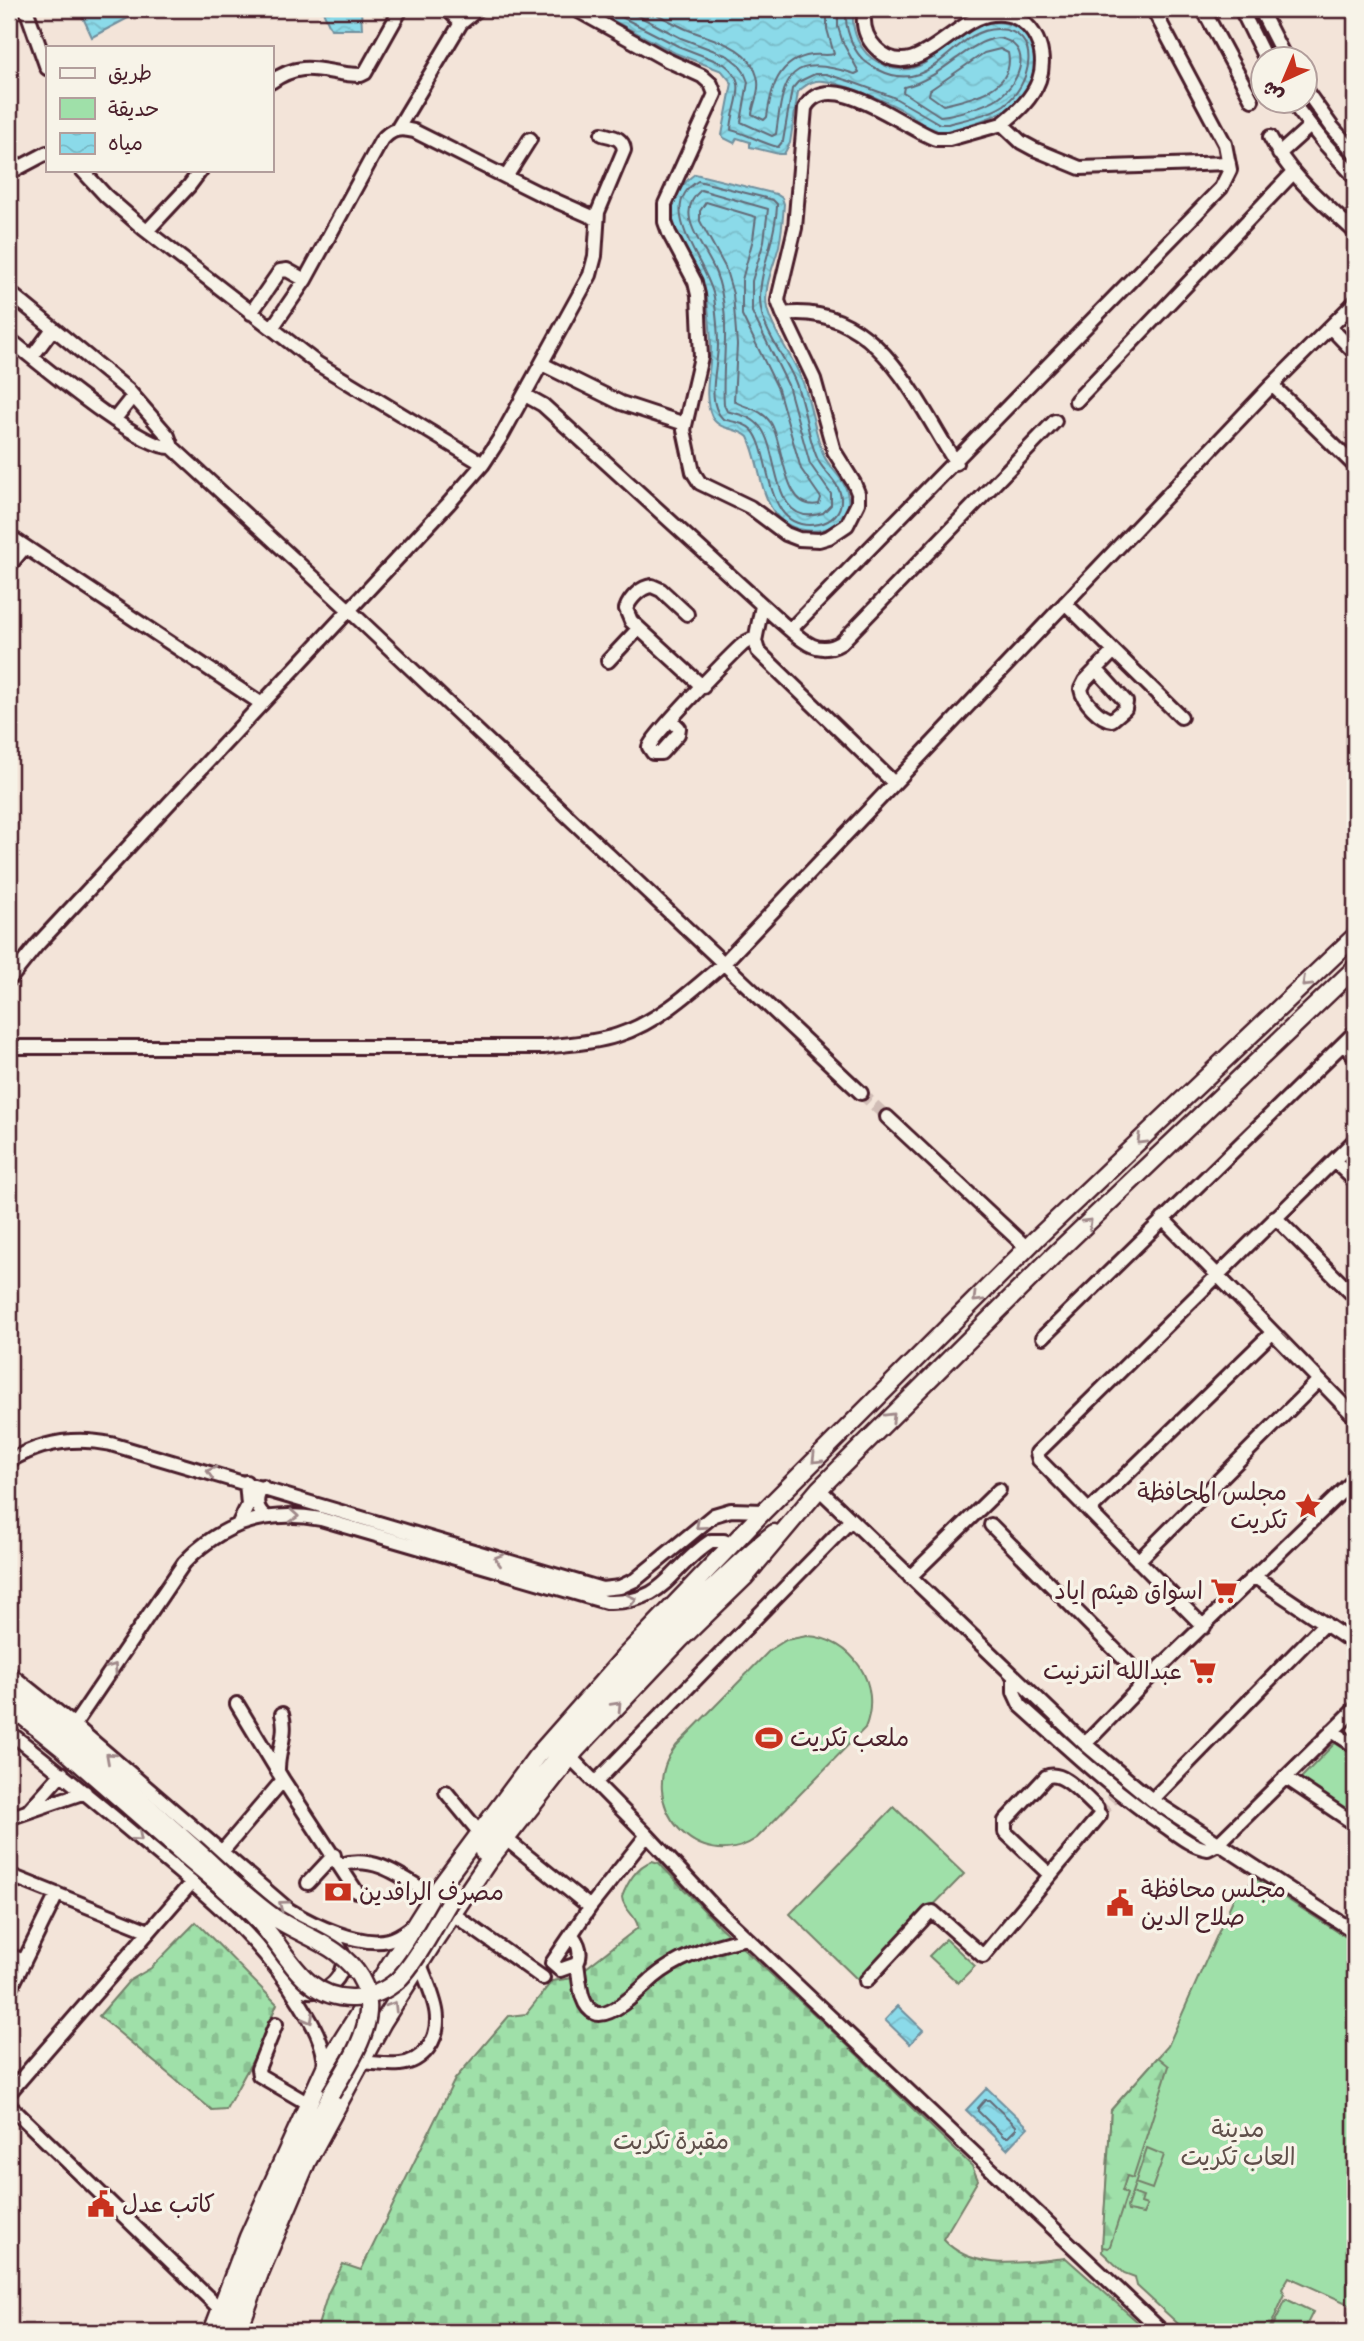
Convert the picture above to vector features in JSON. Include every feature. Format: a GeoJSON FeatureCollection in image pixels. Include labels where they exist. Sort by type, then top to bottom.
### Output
{"type":"FeatureCollection","features":[{"type":"Feature","properties":{"kind":"main road"},"geometry":{"type":"LineString","coordinates":[[212,2332],[248,2237],[325,2067],[412,1926],[536,1757],[595,1688],[764,1511],[1032,1243],[1355,936]]}},
{"type":"Feature","properties":{"kind":"main road"},"geometry":{"type":"LineString","coordinates":[[238,2332],[307,2162],[361,2062],[453,1914],[506,1839],[570,1757],[680,1640],[745,1577],[819,1489],[1054,1255],[1355,968]]}},
{"type":"Feature","properties":{"kind":"main road"},"geometry":{"type":"LineString","coordinates":[[1032,1243],[1054,1255]]}},
{"type":"Feature","properties":{"kind":"main road"},"geometry":{"type":"LineString","coordinates":[[9,1688],[190,1852],[254,1915],[308,1984],[333,1996],[347,1998],[374,1994],[395,1982],[410,1964],[454,1894],[512,1812],[605,1698],[666,1633],[734,1567],[791,1521]]}},
{"type":"Feature","properties":{"kind":"main road"},"geometry":{"type":"LineString","coordinates":[[44,1701],[47,1720]]}},
{"type":"Feature","properties":{"kind":"main road"},"geometry":{"type":"LineString","coordinates":[[9,1705],[273,1916],[337,1953],[351,1965],[361,1981],[368,2004],[366,2031],[331,2094],[268,2222],[225,2332]]}},
{"type":"Feature","properties":{"kind":"street"},"geometry":{"type":"LineString","coordinates":[[26,9],[46,65]]}},
{"type":"Feature","properties":{"kind":"street"},"geometry":{"type":"LineString","coordinates":[[273,81],[285,73],[306,68],[361,75],[365,73],[401,9]]}},
{"type":"Feature","properties":{"kind":"street"},"geometry":{"type":"LineString","coordinates":[[447,9],[461,23]]}},
{"type":"Feature","properties":{"kind":"street"},"geometry":{"type":"LineString","coordinates":[[272,328],[305,280],[381,141],[398,128],[461,23],[478,9]]}},
{"type":"Feature","properties":{"kind":"street"},"geometry":{"type":"LineString","coordinates":[[575,9],[667,60],[702,76],[714,89],[715,94],[665,204],[667,227],[695,282],[698,295],[701,357],[685,424],[693,472],[705,486],[750,507],[786,534],[813,540],[829,537],[847,525],[858,503],[856,488],[834,451],[814,379],[778,301],[795,228],[805,108],[815,96],[836,93],[869,104],[936,139],[949,138],[1002,124],[1029,99],[1041,73],[1039,42],[1026,24],[1018,19],[1003,14],[984,16],[965,23],[921,55],[904,60],[884,55],[870,42],[863,23],[865,9]]}},
{"type":"Feature","properties":{"kind":"street"},"geometry":{"type":"LineString","coordinates":[[671,720],[740,647],[757,634],[786,626],[956,463],[1221,188],[1230,170],[1225,144],[1153,9]]}},
{"type":"Feature","properties":{"kind":"street"},"geometry":{"type":"LineString","coordinates":[[1203,9],[1248,93]]}},
{"type":"Feature","properties":{"kind":"street"},"geometry":{"type":"LineString","coordinates":[[1241,9],[1259,46]]}},
{"type":"Feature","properties":{"kind":"street"},"geometry":{"type":"LineString","coordinates":[[1249,27],[1262,15],[1279,46]]}},
{"type":"Feature","properties":{"kind":"street"},"geometry":{"type":"LineString","coordinates":[[1318,108],[1355,153]]}},
{"type":"Feature","properties":{"kind":"street"},"geometry":{"type":"LineString","coordinates":[[1302,116],[1355,177]]}},
{"type":"Feature","properties":{"kind":"street"},"geometry":{"type":"LineString","coordinates":[[1002,124],[1021,142],[1080,168],[1229,163]]}},
{"type":"Feature","properties":{"kind":"street"},"geometry":{"type":"LineString","coordinates":[[1279,154],[1310,126]]}},
{"type":"Feature","properties":{"kind":"street"},"geometry":{"type":"LineString","coordinates":[[398,128],[414,131],[597,219]]}},
{"type":"Feature","properties":{"kind":"street"},"geometry":{"type":"LineString","coordinates":[[9,980],[37,946],[483,464],[525,395],[590,275],[595,256],[597,219],[624,150],[619,139],[602,134]]}},
{"type":"Feature","properties":{"kind":"street"},"geometry":{"type":"LineString","coordinates":[[1270,136],[1293,173],[1355,232]]}},
{"type":"Feature","properties":{"kind":"street"},"geometry":{"type":"LineString","coordinates":[[506,177],[530,139]]}},
{"type":"Feature","properties":{"kind":"street"},"geometry":{"type":"LineString","coordinates":[[9,173],[46,154]]}},
{"type":"Feature","properties":{"kind":"street"},"geometry":{"type":"LineString","coordinates":[[84,172],[106,196],[147,231],[318,364],[483,464]]}},
{"type":"Feature","properties":{"kind":"street"},"geometry":{"type":"LineString","coordinates":[[147,231],[199,172]]}},
{"type":"Feature","properties":{"kind":"street"},"geometry":{"type":"LineString","coordinates":[[1076,401],[1293,173]]}},
{"type":"Feature","properties":{"kind":"street"},"geometry":{"type":"LineString","coordinates":[[251,313],[280,271],[286,270],[305,280]]}},
{"type":"Feature","properties":{"kind":"street"},"geometry":{"type":"LineString","coordinates":[[9,292],[133,396],[168,436],[172,447],[349,610],[861,1093]]}},
{"type":"Feature","properties":{"kind":"street"},"geometry":{"type":"LineString","coordinates":[[9,1047],[542,1047],[588,1042],[619,1035],[641,1026],[681,999],[723,964],[1272,385],[1355,302]]}},
{"type":"Feature","properties":{"kind":"street"},"geometry":{"type":"LineString","coordinates":[[783,314],[829,318],[856,330],[872,342],[891,359],[956,463]]}},
{"type":"Feature","properties":{"kind":"street"},"geometry":{"type":"LineString","coordinates":[[1330,327],[1355,353]]}},
{"type":"Feature","properties":{"kind":"street"},"geometry":{"type":"LineString","coordinates":[[32,357],[52,330]]}},
{"type":"Feature","properties":{"kind":"street"},"geometry":{"type":"LineString","coordinates":[[9,339],[15,351],[32,357],[114,420],[158,445],[172,447]]}},
{"type":"Feature","properties":{"kind":"street"},"geometry":{"type":"LineString","coordinates":[[542,364],[621,404],[685,424]]}},
{"type":"Feature","properties":{"kind":"street"},"geometry":{"type":"LineString","coordinates":[[1272,385],[1355,466]]}},
{"type":"Feature","properties":{"kind":"street"},"geometry":{"type":"LineString","coordinates":[[525,395],[543,405],[762,606],[815,648],[831,648],[841,643],[1055,421]]}},
{"type":"Feature","properties":{"kind":"street"},"geometry":{"type":"LineString","coordinates":[[114,420],[133,396]]}},
{"type":"Feature","properties":{"kind":"street"},"geometry":{"type":"LineString","coordinates":[[9,536],[262,704]]}},
{"type":"Feature","properties":{"kind":"street"},"geometry":{"type":"LineString","coordinates":[[9,566],[25,547]]}},
{"type":"Feature","properties":{"kind":"street"},"geometry":{"type":"LineString","coordinates":[[687,614],[659,587],[649,586],[642,589],[627,606],[627,616],[703,687]]}},
{"type":"Feature","properties":{"kind":"street"},"geometry":{"type":"LineString","coordinates":[[1065,603],[1181,717]]}},
{"type":"Feature","properties":{"kind":"street"},"geometry":{"type":"LineString","coordinates":[[762,606],[757,634],[758,651],[894,783]]}},
{"type":"Feature","properties":{"kind":"street"},"geometry":{"type":"LineString","coordinates":[[607,661],[639,628]]}},
{"type":"Feature","properties":{"kind":"street"},"geometry":{"type":"LineString","coordinates":[[1096,669],[1114,651]]}},
{"type":"Feature","properties":{"kind":"street"},"geometry":{"type":"LineString","coordinates":[[1043,1337],[1355,1032]]}},
{"type":"Feature","properties":{"kind":"street"},"geometry":{"type":"LineString","coordinates":[[1343,1044],[1355,1056]]}},
{"type":"Feature","properties":{"kind":"street"},"geometry":{"type":"LineString","coordinates":[[887,1117],[1032,1243]]}},
{"type":"Feature","properties":{"kind":"street"},"geometry":{"type":"LineString","coordinates":[[1204,1627],[1039,1460],[1038,1450],[1355,1140]]}},
{"type":"Feature","properties":{"kind":"street"},"geometry":{"type":"LineString","coordinates":[[1334,1160],[1355,1181]]}},
{"type":"Feature","properties":{"kind":"street"},"geometry":{"type":"LineString","coordinates":[[1275,1217],[1355,1297]]}},
{"type":"Feature","properties":{"kind":"street"},"geometry":{"type":"LineString","coordinates":[[1163,1219],[1355,1417]]}},
{"type":"Feature","properties":{"kind":"street"},"geometry":{"type":"LineString","coordinates":[[1089,1511],[1272,1334]]}},
{"type":"Feature","properties":{"kind":"street"},"geometry":{"type":"LineString","coordinates":[[1138,1561],[1318,1380]]}},
{"type":"Feature","properties":{"kind":"street"},"geometry":{"type":"LineString","coordinates":[[9,1461],[46,1444],[85,1440],[111,1444],[602,1589],[620,1587],[635,1580],[714,1515],[731,1510],[764,1511]]}},
{"type":"Feature","properties":{"kind":"street"},"geometry":{"type":"LineString","coordinates":[[1085,1744],[1146,1681],[1355,1479]]}},
{"type":"Feature","properties":{"kind":"street"},"geometry":{"type":"LineString","coordinates":[[239,1523],[248,1505],[246,1482]]}},
{"type":"Feature","properties":{"kind":"street"},"geometry":{"type":"LineString","coordinates":[[263,1487],[257,1502],[259,1510],[265,1516]]}},
{"type":"Feature","properties":{"kind":"street"},"geometry":{"type":"LineString","coordinates":[[819,1489],[1085,1744],[1152,1800],[1355,1933]]}},
{"type":"Feature","properties":{"kind":"street"},"geometry":{"type":"LineString","coordinates":[[910,1577],[999,1490]]}},
{"type":"Feature","properties":{"kind":"street"},"geometry":{"type":"LineString","coordinates":[[74,1725],[184,1563],[204,1544],[239,1523],[265,1516],[283,1515],[321,1519],[606,1602],[636,1600],[651,1594],[664,1586],[711,1541],[724,1541],[731,1545]]}},
{"type":"Feature","properties":{"kind":"street"},"geometry":{"type":"LineString","coordinates":[[596,1782],[851,1520]]}},
{"type":"Feature","properties":{"kind":"street"},"geometry":{"type":"LineString","coordinates":[[991,1525],[1146,1681]]}},
{"type":"Feature","properties":{"kind":"street"},"geometry":{"type":"LineString","coordinates":[[1255,1577],[1355,1644]]}},
{"type":"Feature","properties":{"kind":"street"},"geometry":{"type":"LineString","coordinates":[[1152,1800],[1325,1623]]}},
{"type":"Feature","properties":{"kind":"street"},"geometry":{"type":"LineString","coordinates":[[9,1673],[74,1725],[276,1900],[337,1941],[344,1955],[343,1967],[337,1978],[329,1987],[318,1992],[303,1992],[292,1985],[234,1919],[85,1792],[9,1732]]}},
{"type":"Feature","properties":{"kind":"street"},"geometry":{"type":"LineString","coordinates":[[1014,1677],[1014,1692],[1020,1705],[1116,1796],[1195,1846],[1208,1849],[1218,1844],[1355,1709]]}},
{"type":"Feature","properties":{"kind":"street"},"geometry":{"type":"LineString","coordinates":[[237,1704],[356,1891]]}},
{"type":"Feature","properties":{"kind":"street"},"geometry":{"type":"LineString","coordinates":[[221,1853],[281,1776],[279,1752],[284,1734],[282,1714]]}},
{"type":"Feature","properties":{"kind":"street"},"geometry":{"type":"LineString","coordinates":[[1332,1731],[1355,1746]]}},
{"type":"Feature","properties":{"kind":"street"},"geometry":{"type":"LineString","coordinates":[[570,1757],[691,1884],[1163,2332]]}},
{"type":"Feature","properties":{"kind":"street"},"geometry":{"type":"LineString","coordinates":[[29,1810],[62,1773]]}},
{"type":"Feature","properties":{"kind":"street"},"geometry":{"type":"LineString","coordinates":[[866,1981],[929,1913],[933,1912],[983,1956],[1051,1875],[1098,1811],[1061,1776],[1052,1774],[1044,1779],[1005,1821],[1005,1832],[1051,1875]]}},
{"type":"Feature","properties":{"kind":"street"},"geometry":{"type":"LineString","coordinates":[[1285,1777],[1355,1824]]}},
{"type":"Feature","properties":{"kind":"street"},"geometry":{"type":"LineString","coordinates":[[9,1818],[85,1792]]}},
{"type":"Feature","properties":{"kind":"street"},"geometry":{"type":"LineString","coordinates":[[446,1792],[479,1832]]}},
{"type":"Feature","properties":{"kind":"street"},"geometry":{"type":"LineString","coordinates":[[577,1965],[563,1970],[552,1963],[590,1907],[647,1835]]}},
{"type":"Feature","properties":{"kind":"street"},"geometry":{"type":"LineString","coordinates":[[506,1839],[590,1907]]}},
{"type":"Feature","properties":{"kind":"street"},"geometry":{"type":"LineString","coordinates":[[308,1882],[337,1860],[356,1861],[382,1865],[433,1896]]}},
{"type":"Feature","properties":{"kind":"street"},"geometry":{"type":"LineString","coordinates":[[9,1875],[149,1931]]}},
{"type":"Feature","properties":{"kind":"street"},"geometry":{"type":"LineString","coordinates":[[9,2093],[192,1882]]}},
{"type":"Feature","properties":{"kind":"street"},"geometry":{"type":"LineString","coordinates":[[9,1992],[57,1894]]}},
{"type":"Feature","properties":{"kind":"street"},"geometry":{"type":"LineString","coordinates":[[453,1914],[543,1978]]}},
{"type":"Feature","properties":{"kind":"street"},"geometry":{"type":"LineString","coordinates":[[304,1919],[336,1933],[379,1941],[389,1940],[412,1926]]}},
{"type":"Feature","properties":{"kind":"street"},"geometry":{"type":"LineString","coordinates":[[572,1935],[579,1948],[577,1965],[586,2005],[592,2012],[602,2015],[614,2010],[656,1975],[680,1961],[747,1938]]}},
{"type":"Feature","properties":{"kind":"street"},"geometry":{"type":"LineString","coordinates":[[9,1955],[24,1961]]}},
{"type":"Feature","properties":{"kind":"street"},"geometry":{"type":"LineString","coordinates":[[361,2062],[403,2063],[421,2056],[430,2045],[436,2031],[437,2016],[420,1964]]}},
{"type":"Feature","properties":{"kind":"street"},"geometry":{"type":"LineString","coordinates":[[279,1971],[319,2037],[325,2067]]}},
{"type":"Feature","properties":{"kind":"street"},"geometry":{"type":"LineString","coordinates":[[276,2024],[258,2068],[259,2075],[307,2104]]}},
{"type":"Feature","properties":{"kind":"street"},"geometry":{"type":"LineString","coordinates":[[9,2105],[220,2309]]}},
{"type":"Feature","properties":{"kind":"green space","name":"ملعب تكريت"},"geometry":{"type":"Polygon","coordinates":[[[807,1636],[838,1645],[860,1666],[870,1695],[870,1711],[865,1728],[757,1838],[735,1848],[714,1848],[694,1841],[678,1828],[667,1810],[662,1790],[664,1768],[676,1746],[770,1650],[786,1640],[807,1636]]]}},
{"type":"Feature","properties":{"kind":"green space"},"geometry":{"type":"Polygon","coordinates":[[[1335,1743],[1355,1756],[1355,1819],[1298,1781],[1335,1743]]]}},
{"type":"Feature","properties":{"kind":"green space"},"geometry":{"type":"Polygon","coordinates":[[[894,1807],[964,1874],[859,1981],[790,1914],[894,1807]]]}},
{"type":"Feature","properties":{"kind":"green space","name":"مقبرة تكريت"},"geometry":{"type":"Polygon","coordinates":[[[652,1861],[659,1863],[720,1927],[972,2166],[978,2180],[943,2239],[956,2250],[985,2261],[1017,2263],[1066,2258],[1149,2332],[316,2332],[328,2293],[343,2264],[361,2270],[455,2079],[509,2016],[526,2014],[552,1981],[573,1978],[638,1927],[622,1897],[633,1876],[652,1861]]]}},
{"type":"Feature","properties":{"kind":"green space","name":"مدينة العاب تكريت"},"geometry":{"type":"Polygon","coordinates":[[[1253,1877],[1355,1943],[1355,2317],[1349,2314],[1351,2305],[1289,2277],[1282,2289],[1285,2294],[1268,2332],[1187,2332],[1137,2286],[1135,2277],[1124,2273],[1102,2252],[1111,2110],[1168,2046],[1238,1888],[1246,1892],[1253,1877]]]}},
{"type":"Feature","properties":{"kind":"green space"},"geometry":{"type":"Polygon","coordinates":[[[196,1922],[277,2004],[255,2056],[226,2109],[212,2110],[99,2016],[129,1981],[151,1968],[196,1922]]]}},
{"type":"Feature","properties":{"kind":"green space"},"geometry":{"type":"Polygon","coordinates":[[[946,1939],[975,1966],[958,1983],[929,1956],[946,1939]]]}},
{"type":"Feature","properties":{"kind":"green space"},"geometry":{"type":"Polygon","coordinates":[[[1158,2057],[1169,2066],[1133,2178],[1127,2176],[1122,2191],[1127,2194],[1110,2246],[1102,2247],[1111,2110],[1158,2057]]]}},
{"type":"Feature","properties":{"kind":"green space"},"geometry":{"type":"Polygon","coordinates":[[[1147,2148],[1164,2155],[1152,2189],[1135,2183],[1147,2148]]]}},
{"type":"Feature","properties":{"kind":"green space"},"geometry":{"type":"Polygon","coordinates":[[[1134,2186],[1132,2193],[1143,2197],[1141,2203],[1147,2205],[1143,2214],[1128,2211],[1127,2207],[1134,2186]]]}},
{"type":"Feature","properties":{"kind":"green space"},"geometry":{"type":"Polygon","coordinates":[[[1286,2299],[1313,2312],[1303,2332],[1270,2332],[1286,2299]]]}},
{"type":"Feature","properties":{"kind":"water"},"geometry":{"type":"Polygon","coordinates":[[[79,9],[145,9],[92,37],[79,9]]]}},
{"type":"Feature","properties":{"kind":"water"},"geometry":{"type":"Polygon","coordinates":[[[322,9],[361,9],[362,29],[331,29],[322,9]]]}},
{"type":"Feature","properties":{"kind":"water"},"geometry":{"type":"Polygon","coordinates":[[[591,9],[855,9],[854,29],[865,52],[878,62],[898,69],[911,69],[923,64],[981,25],[1005,23],[1016,27],[1031,42],[1036,65],[1028,87],[1007,109],[989,118],[945,131],[928,128],[910,114],[861,92],[835,83],[814,82],[798,92],[790,143],[784,154],[779,154],[750,147],[750,142],[737,138],[734,143],[724,138],[722,135],[732,83],[722,71],[675,53],[591,9]]]}},
{"type":"Feature","properties":{"kind":"water"},"geometry":{"type":"Polygon","coordinates":[[[695,174],[776,194],[782,198],[782,230],[768,284],[767,308],[802,380],[824,456],[847,492],[848,506],[844,517],[824,529],[799,529],[777,516],[763,488],[748,437],[719,425],[709,409],[711,348],[707,299],[700,277],[677,235],[672,215],[679,192],[695,174]]]}},
{"type":"Feature","properties":{"kind":"water"},"geometry":{"type":"Polygon","coordinates":[[[898,2006],[923,2030],[910,2044],[885,2020],[898,2006]]]}},
{"type":"Feature","properties":{"kind":"water"},"geometry":{"type":"Polygon","coordinates":[[[987,2088],[1028,2127],[1007,2149],[966,2110],[987,2088]]]}},
{"type":"Feature","properties":{"kind":"tunnel"},"geometry":{"type":"LineString","coordinates":[[861,1093],[887,1117]]}},
{"type":"Feature","properties":{"kind":"tunnel"},"geometry":{"type":"LineString","coordinates":[[1100,1815],[1113,1799]]}},
{"type":"Feature","properties":{"kind":"place","name":"مجلس المحافظة تكريت"},"geometry":{"type":"Point","coordinates":[1308,1506]}},
{"type":"Feature","properties":{"kind":"place","name":"اسواق هيثم اياد"},"geometry":{"type":"Point","coordinates":[1224,1591]}},
{"type":"Feature","properties":{"kind":"place","name":"عبدالله انترنيت"},"geometry":{"type":"Point","coordinates":[1203,1671]}},
{"type":"Feature","properties":{"kind":"place","name":"ملعب تكريت"},"geometry":{"type":"Point","coordinates":[769,1738]}},
{"type":"Feature","properties":{"kind":"place","name":"مصرف الرافدين"},"geometry":{"type":"Point","coordinates":[338,1892]}},
{"type":"Feature","properties":{"kind":"place","name":"مجلس محافظة صلاح الدين"},"geometry":{"type":"Point","coordinates":[1120,1903]}},
{"type":"Feature","properties":{"kind":"place","name":"كاتب عدل"},"geometry":{"type":"Point","coordinates":[101,2204]}}]}
